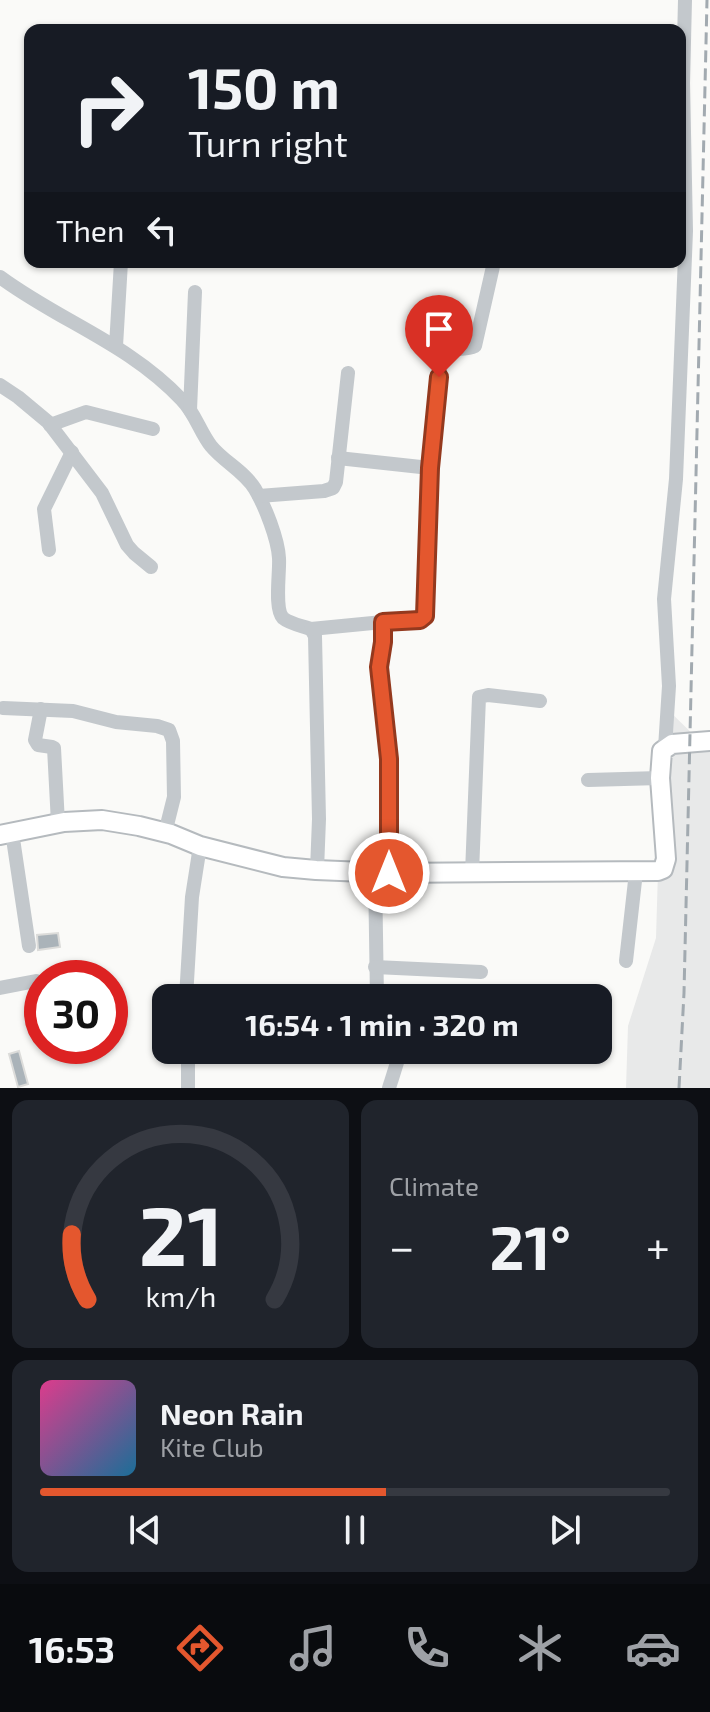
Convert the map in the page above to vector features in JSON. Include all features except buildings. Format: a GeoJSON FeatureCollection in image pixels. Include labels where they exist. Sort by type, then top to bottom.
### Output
{"type":"FeatureCollection","features":[{"type":"Feature","properties":{"kind":"main road"},"geometry":{"type":"LineString","coordinates":[[6,833],[58,823],[102,820],[139,826],[200,846],[283,867],[317,870],[382,873],[658,871],[665,866],[660,778],[662,751],[672,744],[710,741]]}},
{"type":"Feature","properties":{"kind":"street"},"geometry":{"type":"LineString","coordinates":[[684,24],[685,0]]}},
{"type":"Feature","properties":{"kind":"street"},"geometry":{"type":"LineString","coordinates":[[116,346],[121,268]]}},
{"type":"Feature","properties":{"kind":"street"},"geometry":{"type":"LineString","coordinates":[[0,277],[116,346],[145,366],[178,396],[211,446],[247,478],[259,496],[279,553],[280,615],[287,621],[311,629],[420,620],[425,616],[430,468],[443,352],[475,346],[493,268]]}},
{"type":"Feature","properties":{"kind":"street"},"geometry":{"type":"LineString","coordinates":[[665,748],[669,686],[664,599],[676,479],[685,268]]}},
{"type":"Feature","properties":{"kind":"street"},"geometry":{"type":"LineString","coordinates":[[190,410],[195,292]]}},
{"type":"Feature","properties":{"kind":"street"},"geometry":{"type":"LineString","coordinates":[[259,496],[330,490],[336,482],[348,373]]}},
{"type":"Feature","properties":{"kind":"street"},"geometry":{"type":"LineString","coordinates":[[0,385],[50,425],[106,500],[127,545],[151,567]]}},
{"type":"Feature","properties":{"kind":"street"},"geometry":{"type":"LineString","coordinates":[[50,425],[86,412],[153,429]]}},
{"type":"Feature","properties":{"kind":"street"},"geometry":{"type":"LineString","coordinates":[[49,550],[44,509],[72,452]]}},
{"type":"Feature","properties":{"kind":"street"},"geometry":{"type":"LineString","coordinates":[[338,458],[430,468]]}},
{"type":"Feature","properties":{"kind":"street"},"geometry":{"type":"LineString","coordinates":[[376,984],[389,759],[379,667],[383,622]]}},
{"type":"Feature","properties":{"kind":"street"},"geometry":{"type":"LineString","coordinates":[[311,629],[315,636],[316,655],[317,870]]}},
{"type":"Feature","properties":{"kind":"street"},"geometry":{"type":"LineString","coordinates":[[472,873],[479,697],[488,695],[540,701]]}},
{"type":"Feature","properties":{"kind":"street"},"geometry":{"type":"LineString","coordinates":[[3,708],[86,713],[111,721],[169,730],[173,741],[174,797],[165,833]]}},
{"type":"Feature","properties":{"kind":"street"},"geometry":{"type":"LineString","coordinates":[[41,709],[36,742],[54,748],[58,823]]}},
{"type":"Feature","properties":{"kind":"street"},"geometry":{"type":"LineString","coordinates":[[588,780],[660,778]]}},
{"type":"Feature","properties":{"kind":"street"},"geometry":{"type":"LineString","coordinates":[[6,833],[29,946]]}},
{"type":"Feature","properties":{"kind":"street"},"geometry":{"type":"LineString","coordinates":[[187,984],[191,910],[200,846]]}},
{"type":"Feature","properties":{"kind":"street"},"geometry":{"type":"LineString","coordinates":[[626,961],[636,872]]}},
{"type":"Feature","properties":{"kind":"street"},"geometry":{"type":"LineString","coordinates":[[375,967],[481,972]]}},
{"type":"Feature","properties":{"kind":"street"},"geometry":{"type":"LineString","coordinates":[[0,988],[24,983]]}},
{"type":"Feature","properties":{"kind":"street"},"geometry":{"type":"LineString","coordinates":[[188,1064],[188,1088]]}},
{"type":"Feature","properties":{"kind":"street"},"geometry":{"type":"LineString","coordinates":[[389,1088],[397,1064]]}},
{"type":"Feature","properties":{"kind":"shaded area"},"geometry":{"type":"Polygon","coordinates":[[[663,705],[710,751],[710,1088],[626,1088],[628,1026],[656,938],[663,705]]]}},
{"type":"Feature","properties":{"kind":"railway"},"geometry":{"type":"LineString","coordinates":[[679,1088],[684,993],[707,0]]}},
{"type":"Feature","properties":{"kind":"route"},"geometry":{"type":"LineString","coordinates":[[389,873],[389,759],[379,660],[383,622],[420,620],[425,616],[430,468],[439,377]]}}]}
